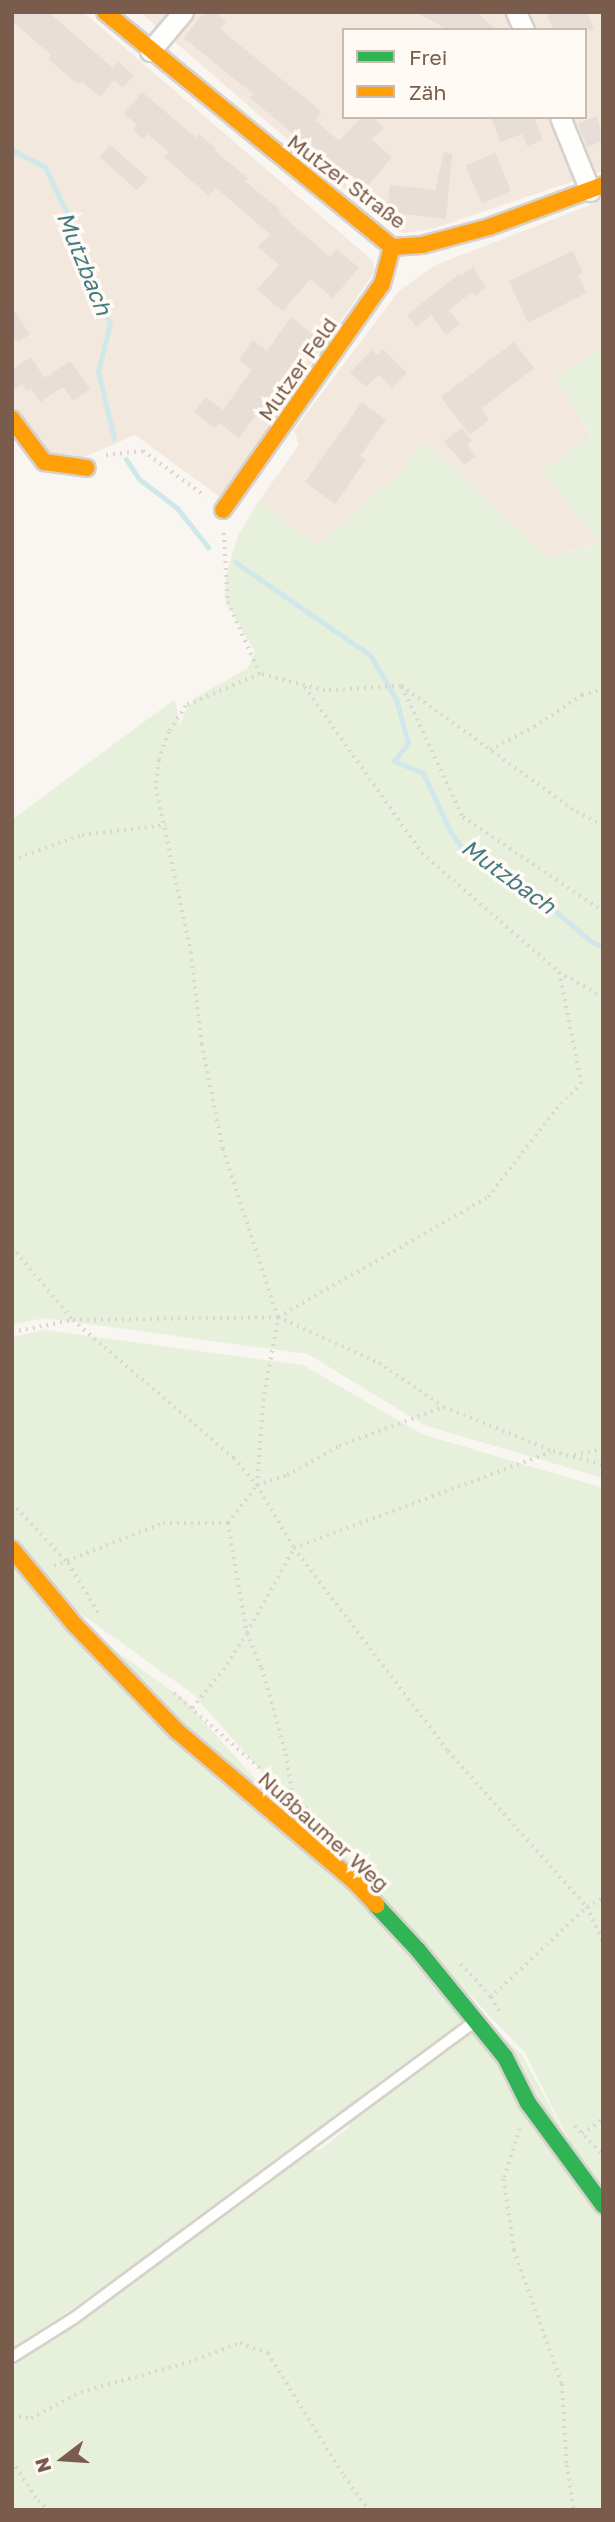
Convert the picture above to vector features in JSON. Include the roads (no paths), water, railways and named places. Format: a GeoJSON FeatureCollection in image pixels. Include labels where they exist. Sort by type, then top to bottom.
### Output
{"type":"FeatureCollection","features":[{"type":"Feature","properties":{"kind":"street","name":"Mutzer Straße"},"geometry":{"type":"LineString","coordinates":[[105,12],[392,247],[422,245],[489,227],[596,188]]}},
{"type":"Feature","properties":{"kind":"street"},"geometry":{"type":"LineString","coordinates":[[150,51],[183,12]]}},
{"type":"Feature","properties":{"kind":"street"},"geometry":{"type":"LineString","coordinates":[[516,12],[523,28]]}},
{"type":"Feature","properties":{"kind":"street"},"geometry":{"type":"LineString","coordinates":[[561,119],[596,188]]}},
{"type":"Feature","properties":{"kind":"street","name":"Mutzer Feld"},"geometry":{"type":"LineString","coordinates":[[223,510],[382,284],[392,247]]}},
{"type":"Feature","properties":{"kind":"street"},"geometry":{"type":"LineString","coordinates":[[12,419],[44,462],[87,468]]}},
{"type":"Feature","properties":{"kind":"street","name":"Nußbaumer Weg"},"geometry":{"type":"LineString","coordinates":[[12,1549],[74,1624],[177,1731],[354,1881],[418,1950],[505,2057],[528,2103],[603,2205]]}},
{"type":"Feature","properties":{"kind":"lane"},"geometry":{"type":"LineString","coordinates":[[12,2357],[74,2318],[475,2021]]}},
{"type":"Feature","properties":{"kind":"waterway","name":"Mutzbach"},"geometry":{"type":"LineString","coordinates":[[12,150],[45,167],[71,222],[77,253],[110,324],[98,371],[114,438]]}},
{"type":"Feature","properties":{"kind":"waterway","name":"Mutzbach"},"geometry":{"type":"LineString","coordinates":[[126,459],[139,479],[177,508],[208,547]]}},
{"type":"Feature","properties":{"kind":"waterway","name":"Mutzbach"},"geometry":{"type":"LineString","coordinates":[[235,562],[370,655],[396,699],[408,743],[394,761],[423,773],[450,831],[462,848],[513,876],[592,942],[603,947]]}}]}
